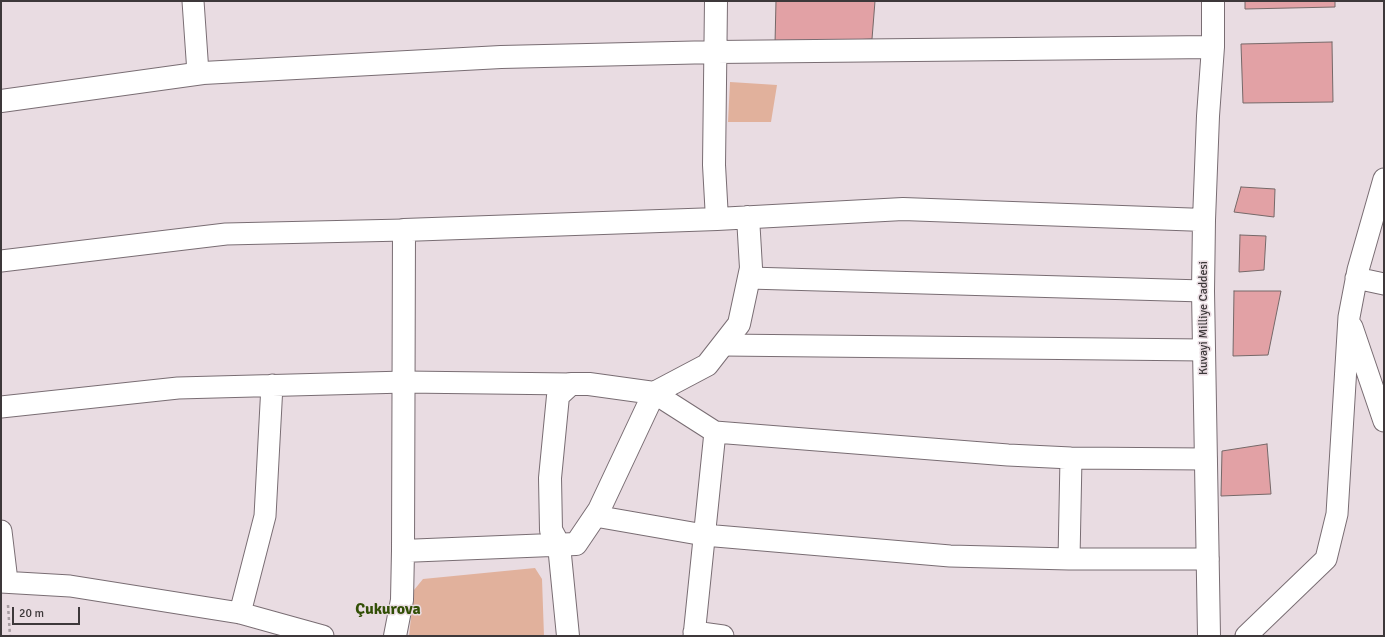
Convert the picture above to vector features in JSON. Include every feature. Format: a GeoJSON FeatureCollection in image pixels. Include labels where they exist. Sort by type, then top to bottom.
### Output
{"type":"FeatureCollection","features":[{"type":"Feature","properties":{"kind":"street"},"geometry":{"type":"LineString","coordinates":[[193,1],[198,73]]}},
{"type":"Feature","properties":{"kind":"street"},"geometry":{"type":"LineString","coordinates":[[716,1],[714,165],[718,219]]}},
{"type":"Feature","properties":{"kind":"street","name":"Kuvayi Milliye Caddesi"},"geometry":{"type":"LineString","coordinates":[[1209,636],[1203,291],[1208,116],[1213,47],[1213,1]]}},
{"type":"Feature","properties":{"kind":"street"},"geometry":{"type":"LineString","coordinates":[[1,101],[198,73],[501,57],[716,52],[1213,47]]}},
{"type":"Feature","properties":{"kind":"street"},"geometry":{"type":"LineString","coordinates":[[1246,636],[1326,559],[1337,514],[1349,317],[1356,278],[1384,179]]}},
{"type":"Feature","properties":{"kind":"street"},"geometry":{"type":"LineString","coordinates":[[1,261],[226,234],[404,230],[718,219],[903,208],[1204,220]]}},
{"type":"Feature","properties":{"kind":"street"},"geometry":{"type":"LineString","coordinates":[[403,551],[576,544],[595,516],[654,393],[707,365],[739,324],[751,268],[748,217]]}},
{"type":"Feature","properties":{"kind":"street"},"geometry":{"type":"LineString","coordinates":[[395,636],[402,600],[405,382],[404,230]]}},
{"type":"Feature","properties":{"kind":"street"},"geometry":{"type":"LineString","coordinates":[[749,278],[1203,291]]}},
{"type":"Feature","properties":{"kind":"street"},"geometry":{"type":"LineString","coordinates":[[1356,278],[1384,284]]}},
{"type":"Feature","properties":{"kind":"street"},"geometry":{"type":"LineString","coordinates":[[1349,317],[1384,421]]}},
{"type":"Feature","properties":{"kind":"street"},"geometry":{"type":"LineString","coordinates":[[723,344],[1204,350]]}},
{"type":"Feature","properties":{"kind":"street"},"geometry":{"type":"LineString","coordinates":[[1,407],[178,388],[405,382],[589,384],[654,393],[715,432],[1008,455],[1071,458],[1206,459]]}},
{"type":"Feature","properties":{"kind":"street"},"geometry":{"type":"LineString","coordinates":[[568,636],[559,545],[551,530],[550,478],[558,396],[571,384]]}},
{"type":"Feature","properties":{"kind":"street"},"geometry":{"type":"LineString","coordinates":[[240,613],[265,516],[272,385]]}},
{"type":"Feature","properties":{"kind":"street"},"geometry":{"type":"LineString","coordinates":[[715,432],[694,634],[723,636]]}},
{"type":"Feature","properties":{"kind":"street"},"geometry":{"type":"LineString","coordinates":[[1069,559],[1071,458]]}},
{"type":"Feature","properties":{"kind":"street"},"geometry":{"type":"LineString","coordinates":[[595,516],[704,535],[950,556],[1069,559],[1208,559]]}},
{"type":"Feature","properties":{"kind":"street"},"geometry":{"type":"LineString","coordinates":[[1,531],[4,581],[70,586],[240,613],[323,636]]}},
{"type":"Feature","properties":{"kind":"path"},"geometry":{"type":"LineString","coordinates":[[4,581],[10,636]]}},
{"type":"Feature","properties":{"kind":"shaded area"},"geometry":{"type":"Polygon","coordinates":[[[730,82],[777,85],[771,122],[728,122],[730,82]]]}},
{"type":"Feature","properties":{"kind":"shaded area"},"geometry":{"type":"Polygon","coordinates":[[[535,568],[542,579],[544,636],[409,636],[414,590],[423,579],[535,568]]]}},
{"type":"Feature","properties":{"kind":"building"},"geometry":{"type":"Polygon","coordinates":[[[776,1],[875,1],[872,39],[775,44],[776,1]]]}},
{"type":"Feature","properties":{"kind":"building"},"geometry":{"type":"Polygon","coordinates":[[[1245,1],[1335,1],[1335,7],[1245,9],[1245,1]]]}},
{"type":"Feature","properties":{"kind":"building"},"geometry":{"type":"Polygon","coordinates":[[[1332,42],[1333,102],[1243,103],[1241,44],[1332,42]]]}},
{"type":"Feature","properties":{"kind":"building"},"geometry":{"type":"Polygon","coordinates":[[[1241,187],[1275,189],[1274,217],[1234,212],[1241,187]]]}},
{"type":"Feature","properties":{"kind":"building"},"geometry":{"type":"Polygon","coordinates":[[[1240,235],[1266,236],[1264,270],[1239,272],[1240,235]]]}},
{"type":"Feature","properties":{"kind":"building"},"geometry":{"type":"Polygon","coordinates":[[[1234,291],[1281,291],[1268,355],[1233,356],[1234,291]]]}},
{"type":"Feature","properties":{"kind":"building"},"geometry":{"type":"Polygon","coordinates":[[[1267,444],[1271,494],[1221,496],[1222,451],[1267,444]]]}},
{"type":"Feature","properties":{"kind":"district","name":"Çukurova"},"geometry":{"type":"Point","coordinates":[388,610]}}]}
